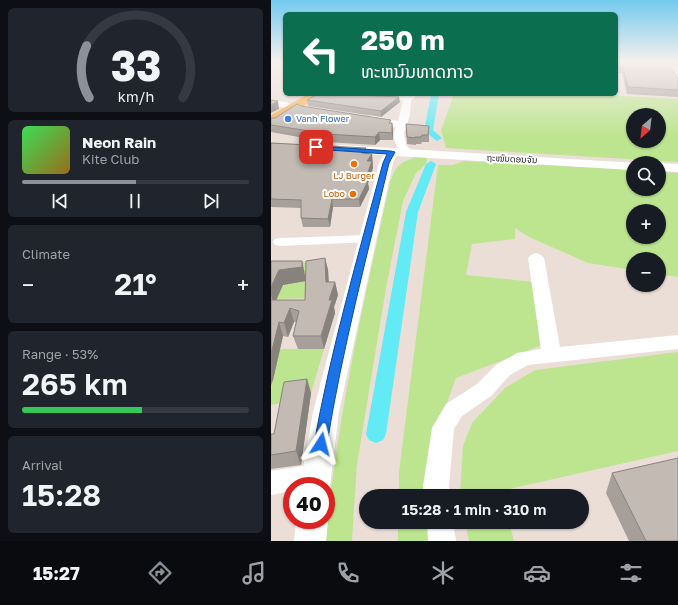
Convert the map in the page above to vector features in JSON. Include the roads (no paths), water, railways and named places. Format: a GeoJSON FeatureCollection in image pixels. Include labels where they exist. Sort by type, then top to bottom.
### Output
{"type":"FeatureCollection","features":[{"type":"Feature","properties":{"kind":"main road"},"geometry":{"type":"LineString","coordinates":[[271,121],[303,96]]}},
{"type":"Feature","properties":{"kind":"main road"},"geometry":{"type":"LineString","coordinates":[[271,114],[312,96]]}},
{"type":"Feature","properties":{"kind":"street"},"geometry":{"type":"LineString","coordinates":[[316,477],[326,412],[386,163],[399,153],[399,127],[411,97],[405,98],[384,96]]}},
{"type":"Feature","properties":{"kind":"street"},"geometry":{"type":"LineString","coordinates":[[271,103],[292,105],[310,110]]}},
{"type":"Feature","properties":{"kind":"street"},"geometry":{"type":"LineString","coordinates":[[363,117],[397,124],[399,127]]}},
{"type":"Feature","properties":{"kind":"street","name":"ຖະໝົນດອນຈັນ"},"geometry":{"type":"LineString","coordinates":[[324,148],[626,166]]}},
{"type":"Feature","properties":{"kind":"street"},"geometry":{"type":"LineString","coordinates":[[666,167],[678,168]]}},
{"type":"Feature","properties":{"kind":"street"},"geometry":{"type":"LineString","coordinates":[[280,242],[367,239]]}},
{"type":"Feature","properties":{"kind":"street"},"geometry":{"type":"LineString","coordinates":[[537,258],[552,355]]}},
{"type":"Feature","properties":{"kind":"street"},"geometry":{"type":"LineString","coordinates":[[436,489],[443,428],[454,410],[484,390],[503,370],[523,358],[678,342]]}},
{"type":"Feature","properties":{"kind":"street"},"geometry":{"type":"LineString","coordinates":[[271,483],[283,482]]}},
{"type":"Feature","properties":{"kind":"street"},"geometry":{"type":"LineString","coordinates":[[310,541],[311,529]]}},
{"type":"Feature","properties":{"kind":"street"},"geometry":{"type":"LineString","coordinates":[[441,529],[442,541]]}},
{"type":"Feature","properties":{"kind":"waterway"},"geometry":{"type":"LineString","coordinates":[[435,96],[428,131],[437,138]]}},
{"type":"Feature","properties":{"kind":"waterway"},"geometry":{"type":"LineString","coordinates":[[376,434],[412,212],[431,164]]}},
{"type":"Feature","properties":{"kind":"place","name":"Vanh Flower"},"geometry":{"type":"Point","coordinates":[288,119]}},
{"type":"Feature","properties":{"kind":"place","name":"LJ Burger"},"geometry":{"type":"Point","coordinates":[354,164]}},
{"type":"Feature","properties":{"kind":"place","name":"Lobo"},"geometry":{"type":"Point","coordinates":[353,194]}}]}
